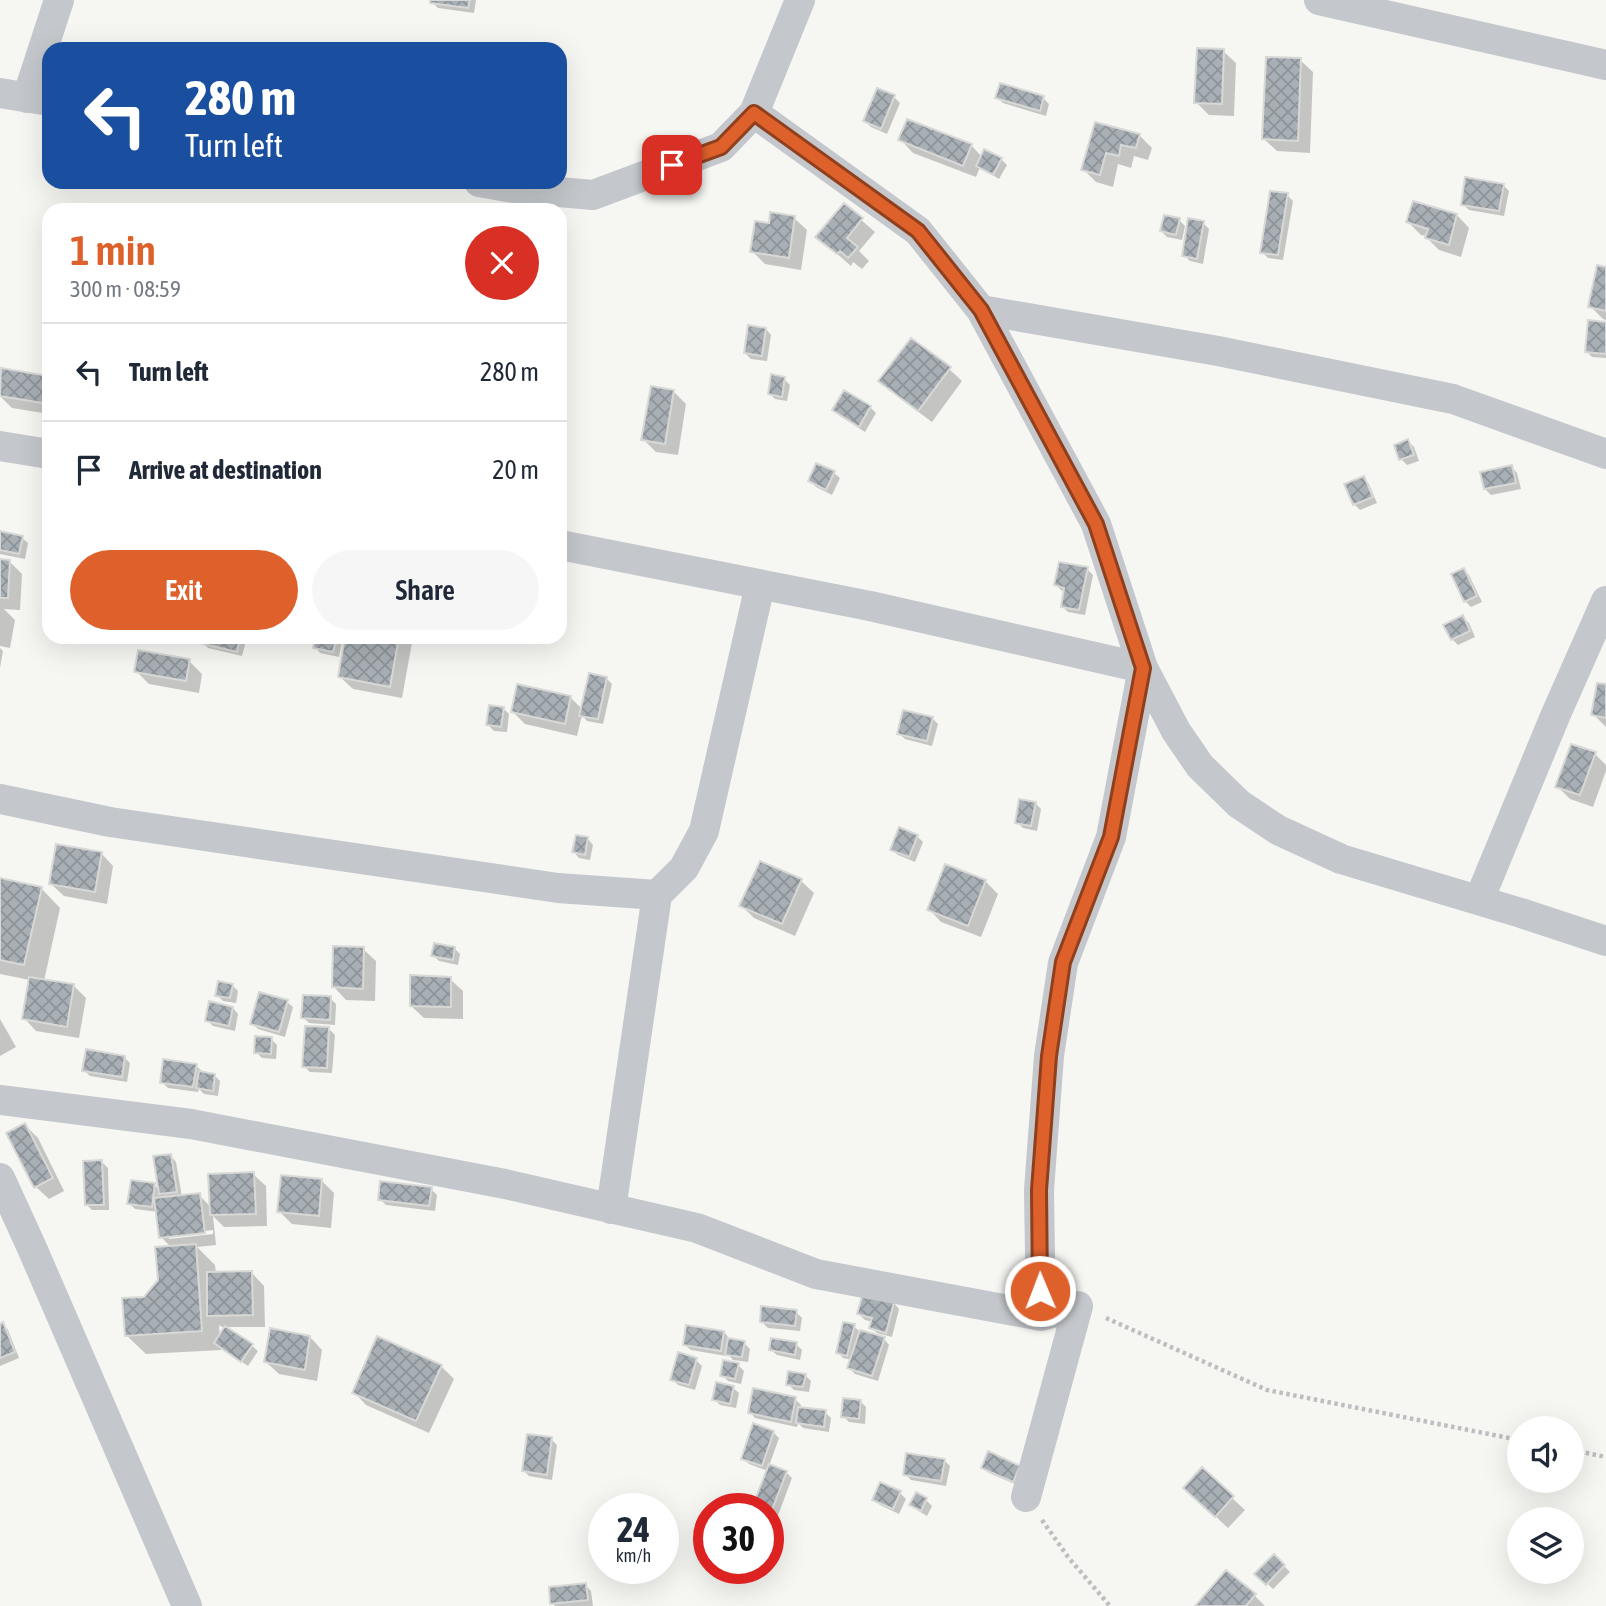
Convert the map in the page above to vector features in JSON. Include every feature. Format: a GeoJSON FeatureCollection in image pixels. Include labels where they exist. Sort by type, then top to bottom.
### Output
{"type":"FeatureCollection","features":[{"type":"Feature","properties":{"kind":"street"},"geometry":{"type":"LineString","coordinates":[[44,42],[59,0]]}},
{"type":"Feature","properties":{"kind":"street"},"geometry":{"type":"LineString","coordinates":[[524,189],[593,195],[721,147],[754,113],[800,0]]}},
{"type":"Feature","properties":{"kind":"street"},"geometry":{"type":"LineString","coordinates":[[1319,0],[1606,65]]}},
{"type":"Feature","properties":{"kind":"street"},"geometry":{"type":"LineString","coordinates":[[25,97],[42,48]]}},
{"type":"Feature","properties":{"kind":"street"},"geometry":{"type":"LineString","coordinates":[[754,113],[918,231],[981,310],[1096,524],[1143,668],[1176,731],[1200,766],[1238,804],[1278,830],[1341,859],[1606,941]]}},
{"type":"Feature","properties":{"kind":"street"},"geometry":{"type":"LineString","coordinates":[[981,310],[1218,351],[1453,399],[1606,454]]}},
{"type":"Feature","properties":{"kind":"street"},"geometry":{"type":"LineString","coordinates":[[0,446],[42,453]]}},
{"type":"Feature","properties":{"kind":"street"},"geometry":{"type":"LineString","coordinates":[[567,546],[870,606],[1143,668]]}},
{"type":"Feature","properties":{"kind":"street"},"geometry":{"type":"LineString","coordinates":[[611,1209],[657,895],[684,867],[704,831],[760,584]]}},
{"type":"Feature","properties":{"kind":"street"},"geometry":{"type":"LineString","coordinates":[[1479,900],[1606,601]]}},
{"type":"Feature","properties":{"kind":"street"},"geometry":{"type":"LineString","coordinates":[[1041,1316],[1039,1190],[1049,1056],[1063,962],[1111,837],[1143,668]]}},
{"type":"Feature","properties":{"kind":"street"},"geometry":{"type":"LineString","coordinates":[[0,799],[110,822],[544,886],[657,895]]}},
{"type":"Feature","properties":{"kind":"street"},"geometry":{"type":"LineString","coordinates":[[0,1100],[191,1124],[505,1184],[697,1228],[816,1274],[1041,1316],[1078,1306]]}},
{"type":"Feature","properties":{"kind":"street"},"geometry":{"type":"LineString","coordinates":[[0,1178],[187,1606]]}},
{"type":"Feature","properties":{"kind":"street"},"geometry":{"type":"LineString","coordinates":[[1026,1497],[1078,1306]]}},
{"type":"Feature","properties":{"kind":"path"},"geometry":{"type":"LineString","coordinates":[[1078,1306],[1267,1390],[1507,1438]]}},
{"type":"Feature","properties":{"kind":"path"},"geometry":{"type":"LineString","coordinates":[[1584,1452],[1606,1457]]}},
{"type":"Feature","properties":{"kind":"path"},"geometry":{"type":"LineString","coordinates":[[1026,1497],[1068,1557],[1110,1606]]}},
{"type":"Feature","properties":{"kind":"building"},"geometry":{"type":"Polygon","coordinates":[[[430,0],[470,0],[468,8],[430,3],[430,0]]]}},
{"type":"Feature","properties":{"kind":"building"},"geometry":{"type":"Polygon","coordinates":[[[1197,48],[1224,49],[1222,104],[1194,103],[1197,48]]]}},
{"type":"Feature","properties":{"kind":"building"},"geometry":{"type":"Polygon","coordinates":[[[1266,57],[1301,58],[1298,141],[1262,139],[1266,57]]]}},
{"type":"Feature","properties":{"kind":"building"},"geometry":{"type":"Polygon","coordinates":[[[1000,83],[1044,96],[1040,111],[995,98],[1000,83]]]}},
{"type":"Feature","properties":{"kind":"building"},"geometry":{"type":"Polygon","coordinates":[[[877,88],[895,95],[881,129],[863,121],[877,88]]]}},
{"type":"Feature","properties":{"kind":"building"},"geometry":{"type":"Polygon","coordinates":[[[907,119],[972,144],[963,166],[898,140],[907,119]]]}},
{"type":"Feature","properties":{"kind":"building"},"geometry":{"type":"Polygon","coordinates":[[[1095,122],[1140,134],[1136,148],[1121,145],[1119,156],[1106,153],[1100,175],[1081,170],[1095,122]]]}},
{"type":"Feature","properties":{"kind":"building"},"geometry":{"type":"Polygon","coordinates":[[[984,149],[1002,158],[993,175],[976,166],[984,149]]]}},
{"type":"Feature","properties":{"kind":"building"},"geometry":{"type":"Polygon","coordinates":[[[1465,177],[1504,184],[1499,211],[1461,205],[1465,177]]]}},
{"type":"Feature","properties":{"kind":"building"},"geometry":{"type":"Polygon","coordinates":[[[1270,191],[1288,193],[1278,255],[1260,253],[1270,191]]]}},
{"type":"Feature","properties":{"kind":"building"},"geometry":{"type":"Polygon","coordinates":[[[1413,201],[1457,214],[1449,245],[1425,238],[1428,229],[1406,222],[1413,201]]]}},
{"type":"Feature","properties":{"kind":"building"},"geometry":{"type":"Polygon","coordinates":[[[844,203],[863,218],[847,238],[858,247],[848,258],[840,251],[837,254],[815,237],[844,203]]]}},
{"type":"Feature","properties":{"kind":"building"},"geometry":{"type":"Polygon","coordinates":[[[770,212],[795,216],[789,258],[750,252],[755,221],[769,223],[770,212]]]}},
{"type":"Feature","properties":{"kind":"building"},"geometry":{"type":"Polygon","coordinates":[[[1164,215],[1180,218],[1176,235],[1160,231],[1164,215]]]}},
{"type":"Feature","properties":{"kind":"building"},"geometry":{"type":"Polygon","coordinates":[[[1188,218],[1204,221],[1197,259],[1182,256],[1188,218]]]}},
{"type":"Feature","properties":{"kind":"building"},"geometry":{"type":"Polygon","coordinates":[[[1597,265],[1606,267],[1606,311],[1588,307],[1597,265]]]}},
{"type":"Feature","properties":{"kind":"building"},"geometry":{"type":"Polygon","coordinates":[[[1588,320],[1606,322],[1606,354],[1585,352],[1588,320]]]}},
{"type":"Feature","properties":{"kind":"building"},"geometry":{"type":"Polygon","coordinates":[[[748,325],[766,328],[762,356],[744,353],[748,325]]]}},
{"type":"Feature","properties":{"kind":"building"},"geometry":{"type":"Polygon","coordinates":[[[911,338],[951,367],[918,411],[878,381],[911,338]]]}},
{"type":"Feature","properties":{"kind":"building"},"geometry":{"type":"Polygon","coordinates":[[[1,368],[42,375],[42,403],[0,396],[1,368]]]}},
{"type":"Feature","properties":{"kind":"building"},"geometry":{"type":"Polygon","coordinates":[[[771,374],[785,377],[782,397],[768,394],[771,374]]]}},
{"type":"Feature","properties":{"kind":"building"},"geometry":{"type":"Polygon","coordinates":[[[651,386],[674,390],[665,444],[641,440],[651,386]]]}},
{"type":"Feature","properties":{"kind":"building"},"geometry":{"type":"Polygon","coordinates":[[[844,390],[871,406],[859,427],[832,410],[844,390]]]}},
{"type":"Feature","properties":{"kind":"building"},"geometry":{"type":"Polygon","coordinates":[[[1408,439],[1414,455],[1399,460],[1394,445],[1408,439]]]}},
{"type":"Feature","properties":{"kind":"building"},"geometry":{"type":"Polygon","coordinates":[[[816,463],[835,471],[826,490],[808,481],[816,463]]]}},
{"type":"Feature","properties":{"kind":"building"},"geometry":{"type":"Polygon","coordinates":[[[1512,465],[1516,483],[1484,489],[1480,472],[1512,465]]]}},
{"type":"Feature","properties":{"kind":"building"},"geometry":{"type":"Polygon","coordinates":[[[1364,476],[1373,497],[1353,505],[1344,484],[1364,476]]]}},
{"type":"Feature","properties":{"kind":"building"},"geometry":{"type":"Polygon","coordinates":[[[0,531],[23,536],[19,554],[0,550],[0,531]]]}},
{"type":"Feature","properties":{"kind":"building"},"geometry":{"type":"Polygon","coordinates":[[[0,559],[10,560],[8,598],[0,598],[0,559]]]}},
{"type":"Feature","properties":{"kind":"building"},"geometry":{"type":"Polygon","coordinates":[[[1059,562],[1088,567],[1079,610],[1061,607],[1064,588],[1054,585],[1059,562]]]}},
{"type":"Feature","properties":{"kind":"building"},"geometry":{"type":"Polygon","coordinates":[[[1464,568],[1477,596],[1464,602],[1451,574],[1464,568]]]}},
{"type":"Feature","properties":{"kind":"building"},"geometry":{"type":"Polygon","coordinates":[[[1463,615],[1470,631],[1451,640],[1443,625],[1463,615]]]}},
{"type":"Feature","properties":{"kind":"building"},"geometry":{"type":"Polygon","coordinates":[[[204,644],[239,644],[237,652],[204,644]]]}},
{"type":"Feature","properties":{"kind":"building"},"geometry":{"type":"Polygon","coordinates":[[[314,644],[335,644],[333,652],[313,648],[314,644]]]}},
{"type":"Feature","properties":{"kind":"building"},"geometry":{"type":"Polygon","coordinates":[[[344,644],[398,644],[390,687],[338,677],[344,644]]]}},
{"type":"Feature","properties":{"kind":"building"},"geometry":{"type":"Polygon","coordinates":[[[138,650],[190,659],[186,681],[134,672],[138,650]]]}},
{"type":"Feature","properties":{"kind":"building"},"geometry":{"type":"Polygon","coordinates":[[[589,673],[607,677],[598,719],[579,716],[589,673]]]}},
{"type":"Feature","properties":{"kind":"building"},"geometry":{"type":"Polygon","coordinates":[[[1597,683],[1606,684],[1606,718],[1591,715],[1597,683]]]}},
{"type":"Feature","properties":{"kind":"building"},"geometry":{"type":"Polygon","coordinates":[[[517,684],[571,696],[565,724],[511,712],[517,684]]]}},
{"type":"Feature","properties":{"kind":"building"},"geometry":{"type":"Polygon","coordinates":[[[489,705],[504,707],[501,727],[486,725],[489,705]]]}},
{"type":"Feature","properties":{"kind":"building"},"geometry":{"type":"Polygon","coordinates":[[[903,710],[933,717],[927,741],[897,734],[903,710]]]}},
{"type":"Feature","properties":{"kind":"building"},"geometry":{"type":"Polygon","coordinates":[[[1571,744],[1596,752],[1580,795],[1555,787],[1571,744]]]}},
{"type":"Feature","properties":{"kind":"building"},"geometry":{"type":"Polygon","coordinates":[[[1019,799],[1036,802],[1031,826],[1015,823],[1019,799]]]}},
{"type":"Feature","properties":{"kind":"building"},"geometry":{"type":"Polygon","coordinates":[[[899,827],[918,835],[909,857],[890,850],[899,827]]]}},
{"type":"Feature","properties":{"kind":"building"},"geometry":{"type":"Polygon","coordinates":[[[576,835],[588,837],[585,855],[572,852],[576,835]]]}},
{"type":"Feature","properties":{"kind":"building"},"geometry":{"type":"Polygon","coordinates":[[[56,844],[102,852],[95,892],[49,884],[56,844]]]}},
{"type":"Feature","properties":{"kind":"building"},"geometry":{"type":"Polygon","coordinates":[[[760,861],[802,879],[782,924],[739,906],[760,861]]]}},
{"type":"Feature","properties":{"kind":"building"},"geometry":{"type":"Polygon","coordinates":[[[945,864],[986,880],[968,926],[927,910],[945,864]]]}},
{"type":"Feature","properties":{"kind":"building"},"geometry":{"type":"Polygon","coordinates":[[[0,878],[42,887],[24,965],[0,960],[0,878]]]}},
{"type":"Feature","properties":{"kind":"building"},"geometry":{"type":"Polygon","coordinates":[[[434,943],[455,947],[453,960],[431,956],[434,943]]]}},
{"type":"Feature","properties":{"kind":"building"},"geometry":{"type":"Polygon","coordinates":[[[333,946],[364,947],[363,989],[332,987],[333,946]]]}},
{"type":"Feature","properties":{"kind":"building"},"geometry":{"type":"Polygon","coordinates":[[[410,975],[451,977],[451,1007],[410,1006],[410,975]]]}},
{"type":"Feature","properties":{"kind":"building"},"geometry":{"type":"Polygon","coordinates":[[[29,977],[74,984],[67,1027],[22,1019],[29,977]]]}},
{"type":"Feature","properties":{"kind":"building"},"geometry":{"type":"Polygon","coordinates":[[[218,981],[233,984],[230,998],[215,996],[218,981]]]}},
{"type":"Feature","properties":{"kind":"building"},"geometry":{"type":"Polygon","coordinates":[[[259,992],[288,1000],[279,1032],[250,1024],[259,992]]]}},
{"type":"Feature","properties":{"kind":"building"},"geometry":{"type":"Polygon","coordinates":[[[303,995],[331,996],[330,1020],[301,1018],[303,995]]]}},
{"type":"Feature","properties":{"kind":"building"},"geometry":{"type":"Polygon","coordinates":[[[209,1001],[233,1007],[229,1026],[205,1021],[209,1001]]]}},
{"type":"Feature","properties":{"kind":"building"},"geometry":{"type":"Polygon","coordinates":[[[305,1026],[329,1027],[327,1068],[302,1067],[305,1026]]]}},
{"type":"Feature","properties":{"kind":"building"},"geometry":{"type":"Polygon","coordinates":[[[255,1036],[272,1037],[271,1054],[254,1053],[255,1036]]]}},
{"type":"Feature","properties":{"kind":"building"},"geometry":{"type":"Polygon","coordinates":[[[86,1049],[125,1056],[122,1077],[82,1071],[86,1049]]]}},
{"type":"Feature","properties":{"kind":"building"},"geometry":{"type":"Polygon","coordinates":[[[163,1059],[197,1064],[193,1087],[160,1083],[163,1059]]]}},
{"type":"Feature","properties":{"kind":"building"},"geometry":{"type":"Polygon","coordinates":[[[199,1071],[215,1074],[213,1091],[196,1088],[199,1071]]]}},
{"type":"Feature","properties":{"kind":"building"},"geometry":{"type":"Polygon","coordinates":[[[25,1123],[53,1178],[34,1188],[6,1133],[25,1123]]]}},
{"type":"Feature","properties":{"kind":"building"},"geometry":{"type":"Polygon","coordinates":[[[171,1154],[177,1192],[159,1194],[153,1156],[171,1154]]]}},
{"type":"Feature","properties":{"kind":"building"},"geometry":{"type":"Polygon","coordinates":[[[102,1160],[104,1205],[85,1205],[83,1161],[102,1160]]]}},
{"type":"Feature","properties":{"kind":"building"},"geometry":{"type":"Polygon","coordinates":[[[254,1172],[256,1214],[210,1215],[208,1174],[254,1172]]]}},
{"type":"Feature","properties":{"kind":"building"},"geometry":{"type":"Polygon","coordinates":[[[281,1175],[322,1179],[319,1216],[277,1212],[281,1175]]]}},
{"type":"Feature","properties":{"kind":"building"},"geometry":{"type":"Polygon","coordinates":[[[131,1180],[155,1183],[152,1207],[127,1204],[131,1180]]]}},
{"type":"Feature","properties":{"kind":"building"},"geometry":{"type":"Polygon","coordinates":[[[380,1181],[432,1187],[429,1206],[378,1200],[380,1181]]]}},
{"type":"Feature","properties":{"kind":"building"},"geometry":{"type":"Polygon","coordinates":[[[200,1193],[205,1233],[159,1238],[154,1198],[200,1193]]]}},
{"type":"Feature","properties":{"kind":"building"},"geometry":{"type":"Polygon","coordinates":[[[196,1244],[202,1331],[125,1336],[122,1298],[144,1297],[158,1280],[155,1247],[196,1244]]]}},
{"type":"Feature","properties":{"kind":"building"},"geometry":{"type":"Polygon","coordinates":[[[252,1271],[253,1315],[207,1316],[207,1272],[252,1271]]]}},
{"type":"Feature","properties":{"kind":"building"},"geometry":{"type":"Polygon","coordinates":[[[863,1293],[894,1302],[886,1333],[869,1328],[872,1318],[857,1314],[863,1293]]]}},
{"type":"Feature","properties":{"kind":"building"},"geometry":{"type":"Polygon","coordinates":[[[761,1306],[797,1310],[795,1326],[760,1322],[761,1306]]]}},
{"type":"Feature","properties":{"kind":"building"},"geometry":{"type":"Polygon","coordinates":[[[3,1322],[15,1352],[0,1358],[0,1324],[3,1322]]]}},
{"type":"Feature","properties":{"kind":"building"},"geometry":{"type":"Polygon","coordinates":[[[843,1322],[855,1324],[847,1356],[836,1353],[843,1322]]]}},
{"type":"Feature","properties":{"kind":"building"},"geometry":{"type":"Polygon","coordinates":[[[686,1325],[724,1331],[721,1351],[683,1345],[686,1325]]]}},
{"type":"Feature","properties":{"kind":"building"},"geometry":{"type":"Polygon","coordinates":[[[225,1326],[253,1344],[241,1362],[214,1343],[225,1326]]]}},
{"type":"Feature","properties":{"kind":"building"},"geometry":{"type":"Polygon","coordinates":[[[270,1328],[310,1336],[305,1370],[264,1362],[270,1328]]]}},
{"type":"Feature","properties":{"kind":"building"},"geometry":{"type":"Polygon","coordinates":[[[860,1330],[885,1337],[872,1376],[847,1368],[860,1330]]]}},
{"type":"Feature","properties":{"kind":"building"},"geometry":{"type":"Polygon","coordinates":[[[377,1336],[442,1365],[416,1421],[352,1393],[377,1336]]]}},
{"type":"Feature","properties":{"kind":"building"},"geometry":{"type":"Polygon","coordinates":[[[728,1338],[745,1341],[742,1357],[725,1355],[728,1338]]]}},
{"type":"Feature","properties":{"kind":"building"},"geometry":{"type":"Polygon","coordinates":[[[771,1338],[797,1342],[795,1355],[769,1350],[771,1338]]]}},
{"type":"Feature","properties":{"kind":"building"},"geometry":{"type":"Polygon","coordinates":[[[678,1352],[697,1358],[689,1385],[670,1380],[678,1352]]]}},
{"type":"Feature","properties":{"kind":"building"},"geometry":{"type":"Polygon","coordinates":[[[723,1360],[739,1363],[735,1379],[720,1376],[723,1360]]]}},
{"type":"Feature","properties":{"kind":"building"},"geometry":{"type":"Polygon","coordinates":[[[788,1371],[806,1374],[803,1387],[786,1385],[788,1371]]]}},
{"type":"Feature","properties":{"kind":"building"},"geometry":{"type":"Polygon","coordinates":[[[716,1382],[734,1386],[730,1404],[712,1400],[716,1382]]]}},
{"type":"Feature","properties":{"kind":"building"},"geometry":{"type":"Polygon","coordinates":[[[753,1388],[796,1397],[791,1422],[748,1413],[753,1388]]]}},
{"type":"Feature","properties":{"kind":"building"},"geometry":{"type":"Polygon","coordinates":[[[843,1398],[861,1400],[859,1419],[841,1417],[843,1398]]]}},
{"type":"Feature","properties":{"kind":"building"},"geometry":{"type":"Polygon","coordinates":[[[798,1407],[826,1410],[824,1427],[796,1423],[798,1407]]]}},
{"type":"Feature","properties":{"kind":"building"},"geometry":{"type":"Polygon","coordinates":[[[753,1423],[774,1431],[762,1466],[741,1459],[753,1423]]]}},
{"type":"Feature","properties":{"kind":"building"},"geometry":{"type":"Polygon","coordinates":[[[527,1434],[552,1437],[547,1475],[522,1471],[527,1434]]]}},
{"type":"Feature","properties":{"kind":"building"},"geometry":{"type":"Polygon","coordinates":[[[988,1451],[1020,1466],[1013,1482],[981,1468],[988,1451]]]}},
{"type":"Feature","properties":{"kind":"building"},"geometry":{"type":"Polygon","coordinates":[[[906,1453],[945,1459],[941,1481],[903,1475],[906,1453]]]}},
{"type":"Feature","properties":{"kind":"building"},"geometry":{"type":"Polygon","coordinates":[[[769,1464],[787,1471],[778,1493],[758,1493],[769,1464]]]}},
{"type":"Feature","properties":{"kind":"building"},"geometry":{"type":"Polygon","coordinates":[[[1202,1467],[1234,1496],[1215,1517],[1183,1488],[1202,1467]]]}},
{"type":"Feature","properties":{"kind":"building"},"geometry":{"type":"Polygon","coordinates":[[[880,1482],[901,1491],[893,1509],[872,1500],[880,1482]]]}},
{"type":"Feature","properties":{"kind":"building"},"geometry":{"type":"Polygon","coordinates":[[[916,1492],[927,1498],[921,1511],[909,1505],[916,1492]]]}},
{"type":"Feature","properties":{"kind":"building"},"geometry":{"type":"Polygon","coordinates":[[[1274,1554],[1285,1565],[1266,1585],[1254,1574],[1274,1554]]]}},
{"type":"Feature","properties":{"kind":"building"},"geometry":{"type":"Polygon","coordinates":[[[1226,1570],[1256,1594],[1246,1606],[1195,1606],[1226,1570]]]}},
{"type":"Feature","properties":{"kind":"building"},"geometry":{"type":"Polygon","coordinates":[[[586,1583],[588,1600],[550,1604],[549,1587],[586,1583]]]}},
{"type":"Feature","properties":{"kind":"route"},"geometry":{"type":"LineString","coordinates":[[672,165],[721,147],[754,113],[918,231],[981,310],[1096,524],[1143,668],[1111,837],[1063,962],[1049,1056],[1039,1190],[1040,1291]]}}]}
